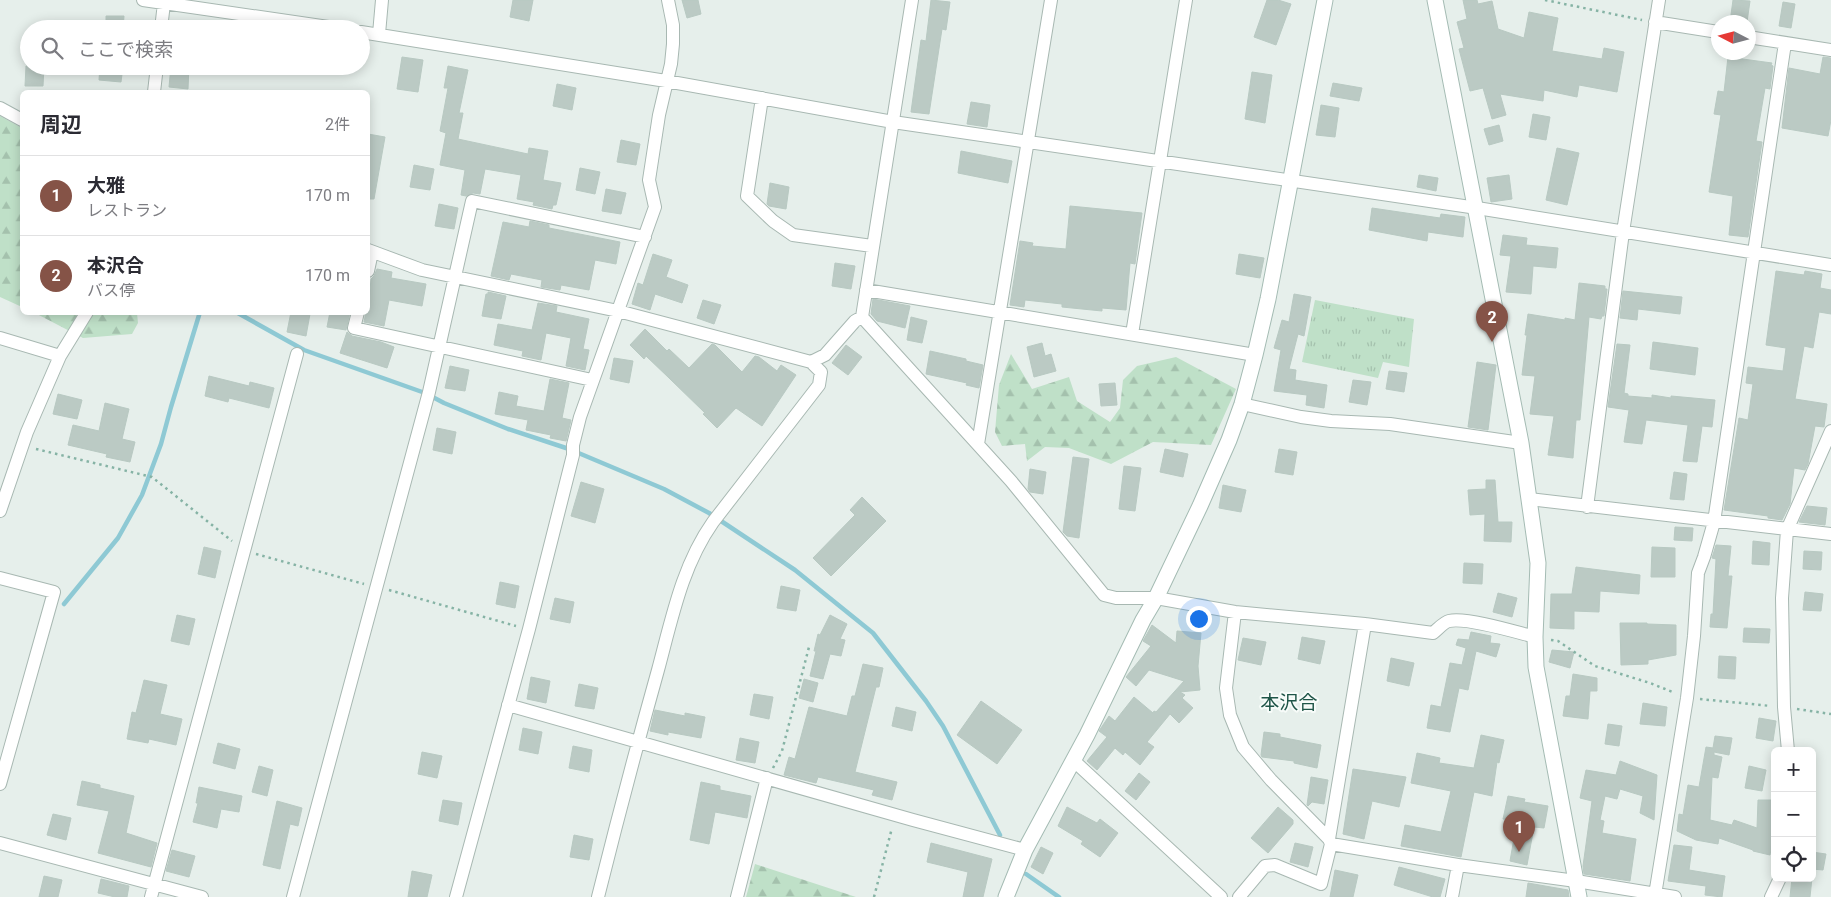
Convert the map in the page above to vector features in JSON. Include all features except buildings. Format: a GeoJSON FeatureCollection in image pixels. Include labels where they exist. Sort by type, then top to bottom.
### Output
{"type":"FeatureCollection","features":[{"type":"Feature","properties":{"kind":"street"},"geometry":{"type":"LineString","coordinates":[[143,0],[283,20]]}},
{"type":"Feature","properties":{"kind":"street"},"geometry":{"type":"LineString","coordinates":[[378,34],[382,0]]}},
{"type":"Feature","properties":{"kind":"street"},"geometry":{"type":"LineString","coordinates":[[456,897],[529,629],[580,417],[655,207],[649,180],[659,115],[671,64],[674,25],[668,0]]}},
{"type":"Feature","properties":{"kind":"street"},"geometry":{"type":"LineString","coordinates":[[862,317],[912,0]]}},
{"type":"Feature","properties":{"kind":"street"},"geometry":{"type":"LineString","coordinates":[[978,444],[1050,0]]}},
{"type":"Feature","properties":{"kind":"street"},"geometry":{"type":"LineString","coordinates":[[1132,334],[1186,0]]}},
{"type":"Feature","properties":{"kind":"street"},"geometry":{"type":"LineString","coordinates":[[1006,897],[1025,850],[1087,735],[1143,620],[1156,598],[1213,478],[1242,404],[1272,280],[1325,0]]}},
{"type":"Feature","properties":{"kind":"street"},"geometry":{"type":"LineString","coordinates":[[1435,0],[1521,443],[1538,563],[1534,637],[1536,666],[1579,897]]}},
{"type":"Feature","properties":{"kind":"street"},"geometry":{"type":"LineString","coordinates":[[1587,507],[1623,232],[1659,0]]}},
{"type":"Feature","properties":{"kind":"street"},"geometry":{"type":"LineString","coordinates":[[163,20],[164,2]]}},
{"type":"Feature","properties":{"kind":"street"},"geometry":{"type":"LineString","coordinates":[[1655,22],[1711,31]]}},
{"type":"Feature","properties":{"kind":"street"},"geometry":{"type":"LineString","coordinates":[[370,33],[666,81],[894,122],[1028,140],[1476,208],[1831,265]]}},
{"type":"Feature","properties":{"kind":"street"},"geometry":{"type":"LineString","coordinates":[[1756,38],[1831,50]]}},
{"type":"Feature","properties":{"kind":"street"},"geometry":{"type":"LineString","coordinates":[[1655,895],[1687,698],[1694,636],[1698,573],[1714,522],[1785,43]]}},
{"type":"Feature","properties":{"kind":"street"},"geometry":{"type":"LineString","coordinates":[[154,90],[156,75]]}},
{"type":"Feature","properties":{"kind":"street"},"geometry":{"type":"LineString","coordinates":[[762,98],[747,196],[773,221],[793,235],[872,246]]}},
{"type":"Feature","properties":{"kind":"street"},"geometry":{"type":"LineString","coordinates":[[0,108],[20,119]]}},
{"type":"Feature","properties":{"kind":"street"},"geometry":{"type":"LineString","coordinates":[[293,897],[428,395],[472,201],[644,237]]}},
{"type":"Feature","properties":{"kind":"street"},"geometry":{"type":"LineString","coordinates":[[370,251],[422,270],[618,311],[811,362],[821,372],[819,385],[701,538],[684,574],[598,897]]}},
{"type":"Feature","properties":{"kind":"street"},"geometry":{"type":"LineString","coordinates":[[866,290],[1255,355]]}},
{"type":"Feature","properties":{"kind":"street"},"geometry":{"type":"LineString","coordinates":[[0,512],[22,445],[60,356],[85,315]]}},
{"type":"Feature","properties":{"kind":"street"},"geometry":{"type":"LineString","coordinates":[[357,315],[354,328],[592,380]]}},
{"type":"Feature","properties":{"kind":"street"},"geometry":{"type":"LineString","coordinates":[[811,362],[825,355],[855,320],[862,317]]}},
{"type":"Feature","properties":{"kind":"street"},"geometry":{"type":"LineString","coordinates":[[862,317],[1011,481],[1104,595],[1116,598],[1156,598],[1235,612],[1365,624],[1433,633],[1448,621],[1461,621],[1496,627],[1534,637]]}},
{"type":"Feature","properties":{"kind":"street"},"geometry":{"type":"LineString","coordinates":[[0,338],[60,356]]}},
{"type":"Feature","properties":{"kind":"street"},"geometry":{"type":"LineString","coordinates":[[151,897],[297,354]]}},
{"type":"Feature","properties":{"kind":"street"},"geometry":{"type":"LineString","coordinates":[[1242,404],[1316,419],[1390,424],[1521,443]]}},
{"type":"Feature","properties":{"kind":"street"},"geometry":{"type":"LineString","coordinates":[[1788,747],[1784,707],[1782,598],[1787,530],[1831,431]]}},
{"type":"Feature","properties":{"kind":"street"},"geometry":{"type":"LineString","coordinates":[[1529,499],[1714,522],[1831,534]]}},
{"type":"Feature","properties":{"kind":"street"},"geometry":{"type":"LineString","coordinates":[[0,578],[54,592],[0,784]]}},
{"type":"Feature","properties":{"kind":"street"},"geometry":{"type":"LineString","coordinates":[[1235,612],[1226,688],[1230,715],[1243,747],[1271,780],[1330,842],[1458,866],[1576,881],[1675,897]]}},
{"type":"Feature","properties":{"kind":"street"},"geometry":{"type":"LineString","coordinates":[[1239,897],[1265,866],[1275,864],[1321,884],[1330,842],[1365,624]]}},
{"type":"Feature","properties":{"kind":"street"},"geometry":{"type":"LineString","coordinates":[[508,705],[1025,850]]}},
{"type":"Feature","properties":{"kind":"street"},"geometry":{"type":"LineString","coordinates":[[1073,760],[1221,897]]}},
{"type":"Feature","properties":{"kind":"street"},"geometry":{"type":"LineString","coordinates":[[737,897],[767,778]]}},
{"type":"Feature","properties":{"kind":"street"},"geometry":{"type":"LineString","coordinates":[[0,843],[202,897]]}},
{"type":"Feature","properties":{"kind":"street"},"geometry":{"type":"LineString","coordinates":[[1452,897],[1458,866]]}},
{"type":"Feature","properties":{"kind":"street"},"geometry":{"type":"LineString","coordinates":[[1771,897],[1778,882]]}},
{"type":"Feature","properties":{"kind":"path"},"geometry":{"type":"LineString","coordinates":[[1545,0],[1655,22]]}},
{"type":"Feature","properties":{"kind":"path"},"geometry":{"type":"LineString","coordinates":[[22,445],[152,477],[245,551],[529,629]]}},
{"type":"Feature","properties":{"kind":"path"},"geometry":{"type":"LineString","coordinates":[[1534,637],[1558,641],[1595,666],[1650,682],[1687,698],[1784,707],[1831,714]]}},
{"type":"Feature","properties":{"kind":"path"},"geometry":{"type":"LineString","coordinates":[[767,778],[782,751],[808,647]]}},
{"type":"Feature","properties":{"kind":"path"},"geometry":{"type":"LineString","coordinates":[[874,897],[891,834],[894,814]]}},
{"type":"Feature","properties":{"kind":"green space"},"geometry":{"type":"Polygon","coordinates":[[[0,116],[20,127],[20,306],[0,297],[0,116]]]}},
{"type":"Feature","properties":{"kind":"green space"},"geometry":{"type":"Polygon","coordinates":[[[1315,300],[1414,319],[1409,367],[1383,362],[1378,378],[1302,362],[1315,300]]]}},
{"type":"Feature","properties":{"kind":"green space"},"geometry":{"type":"Polygon","coordinates":[[[39,315],[137,315],[138,323],[132,334],[83,338],[39,315]]]}},
{"type":"Feature","properties":{"kind":"green space"},"geometry":{"type":"Polygon","coordinates":[[[1011,354],[1032,389],[1069,377],[1077,401],[1110,422],[1120,408],[1123,380],[1137,366],[1176,357],[1236,389],[1211,445],[1153,442],[1111,464],[1069,448],[1045,447],[1027,461],[1025,444],[1002,446],[995,432],[999,385],[1011,354]]]}},
{"type":"Feature","properties":{"kind":"green space"},"geometry":{"type":"Polygon","coordinates":[[[755,864],[856,897],[746,897],[755,864]]]}},
{"type":"Feature","properties":{"kind":"waterway"},"geometry":{"type":"LineString","coordinates":[[64,604],[118,538],[142,495],[161,444],[199,315]]}},
{"type":"Feature","properties":{"kind":"waterway"},"geometry":{"type":"LineString","coordinates":[[241,315],[304,350],[425,393],[444,403],[508,429],[569,449],[664,489],[709,513],[795,570],[873,633],[926,701],[943,726],[1000,835]]}},
{"type":"Feature","properties":{"kind":"waterway"},"geometry":{"type":"LineString","coordinates":[[1026,874],[1059,897]]}},
{"type":"Feature","properties":{"kind":"place","name":"本沢合"},"geometry":{"type":"Point","coordinates":[1492,342]}},
{"type":"Feature","properties":{"kind":"place","name":"大雅"},"geometry":{"type":"Point","coordinates":[1519,852]}},
{"type":"Feature","properties":{"kind":"district","name":"本沢合"},"geometry":{"type":"Point","coordinates":[1289,702]}}]}
